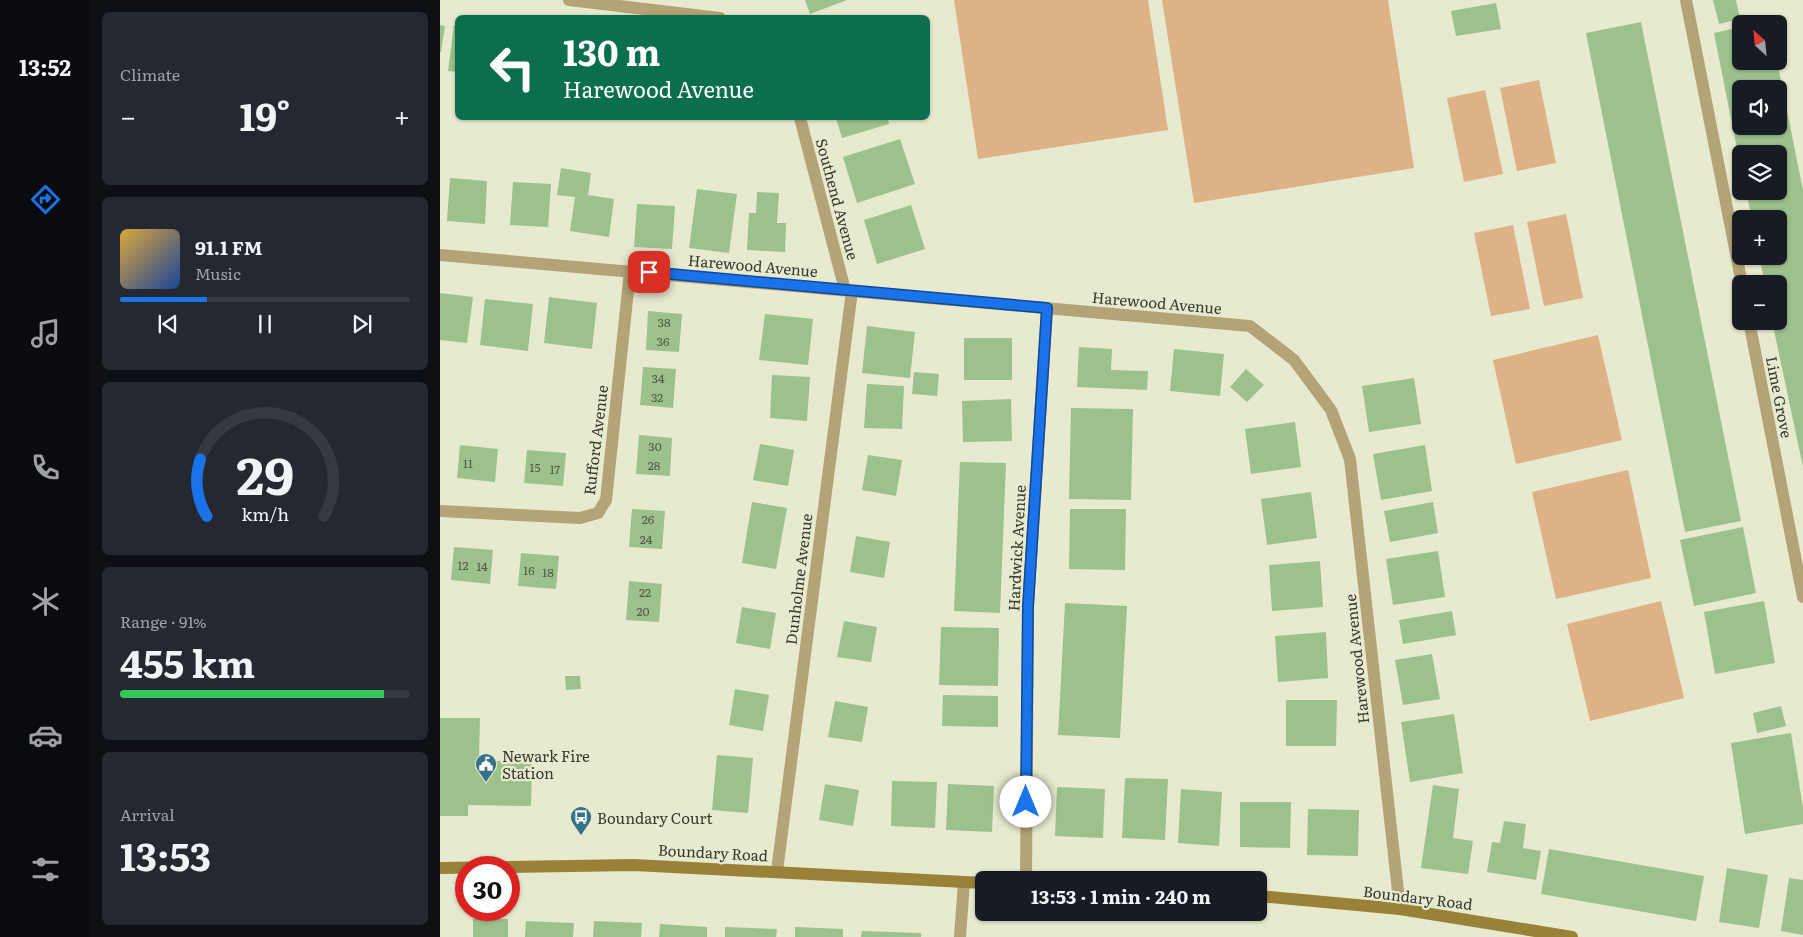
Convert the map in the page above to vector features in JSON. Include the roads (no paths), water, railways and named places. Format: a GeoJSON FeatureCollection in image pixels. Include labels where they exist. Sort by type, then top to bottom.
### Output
{"type":"FeatureCollection","features":[{"type":"Feature","properties":{"kind":"street"},"geometry":{"type":"LineString","coordinates":[[569,0],[695,15]]}},
{"type":"Feature","properties":{"kind":"street"},"geometry":{"type":"LineString","coordinates":[[1686,0],[1740,275]]}},
{"type":"Feature","properties":{"kind":"street","name":"Southend Avenue"},"geometry":{"type":"LineString","coordinates":[[801,120],[848,290]]}},
{"type":"Feature","properties":{"kind":"street","name":"Harewood Avenue"},"geometry":{"type":"LineString","coordinates":[[440,255],[1250,326],[1294,360],[1331,410],[1350,459],[1400,909]]}},
{"type":"Feature","properties":{"kind":"street","name":"Rufford Avenue"},"geometry":{"type":"LineString","coordinates":[[440,511],[580,518],[598,513],[606,500],[630,271]]}},
{"type":"Feature","properties":{"kind":"street","name":"Dunholme Avenue"},"geometry":{"type":"LineString","coordinates":[[777,871],[848,290]]}},
{"type":"Feature","properties":{"kind":"street","name":"Hardwick Avenue"},"geometry":{"type":"LineString","coordinates":[[1026,871],[1028,606],[1047,308]]}},
{"type":"Feature","properties":{"kind":"street","name":"Lime Grove"},"geometry":{"type":"LineString","coordinates":[[1751,330],[1803,596]]}},
{"type":"Feature","properties":{"kind":"street","name":"Boundary Road"},"geometry":{"type":"LineString","coordinates":[[440,868],[634,865],[975,883]]}},
{"type":"Feature","properties":{"kind":"street"},"geometry":{"type":"LineString","coordinates":[[960,937],[964,882]]}},
{"type":"Feature","properties":{"kind":"street","name":"Boundary Road"},"geometry":{"type":"LineString","coordinates":[[1267,897],[1400,909],[1572,937]]}},
{"type":"Feature","properties":{"kind":"place","name":"Newark Fire Station"},"geometry":{"type":"Point","coordinates":[486,783]}},
{"type":"Feature","properties":{"kind":"place","name":"Boundary Court"},"geometry":{"type":"Point","coordinates":[581,836]}}]}
